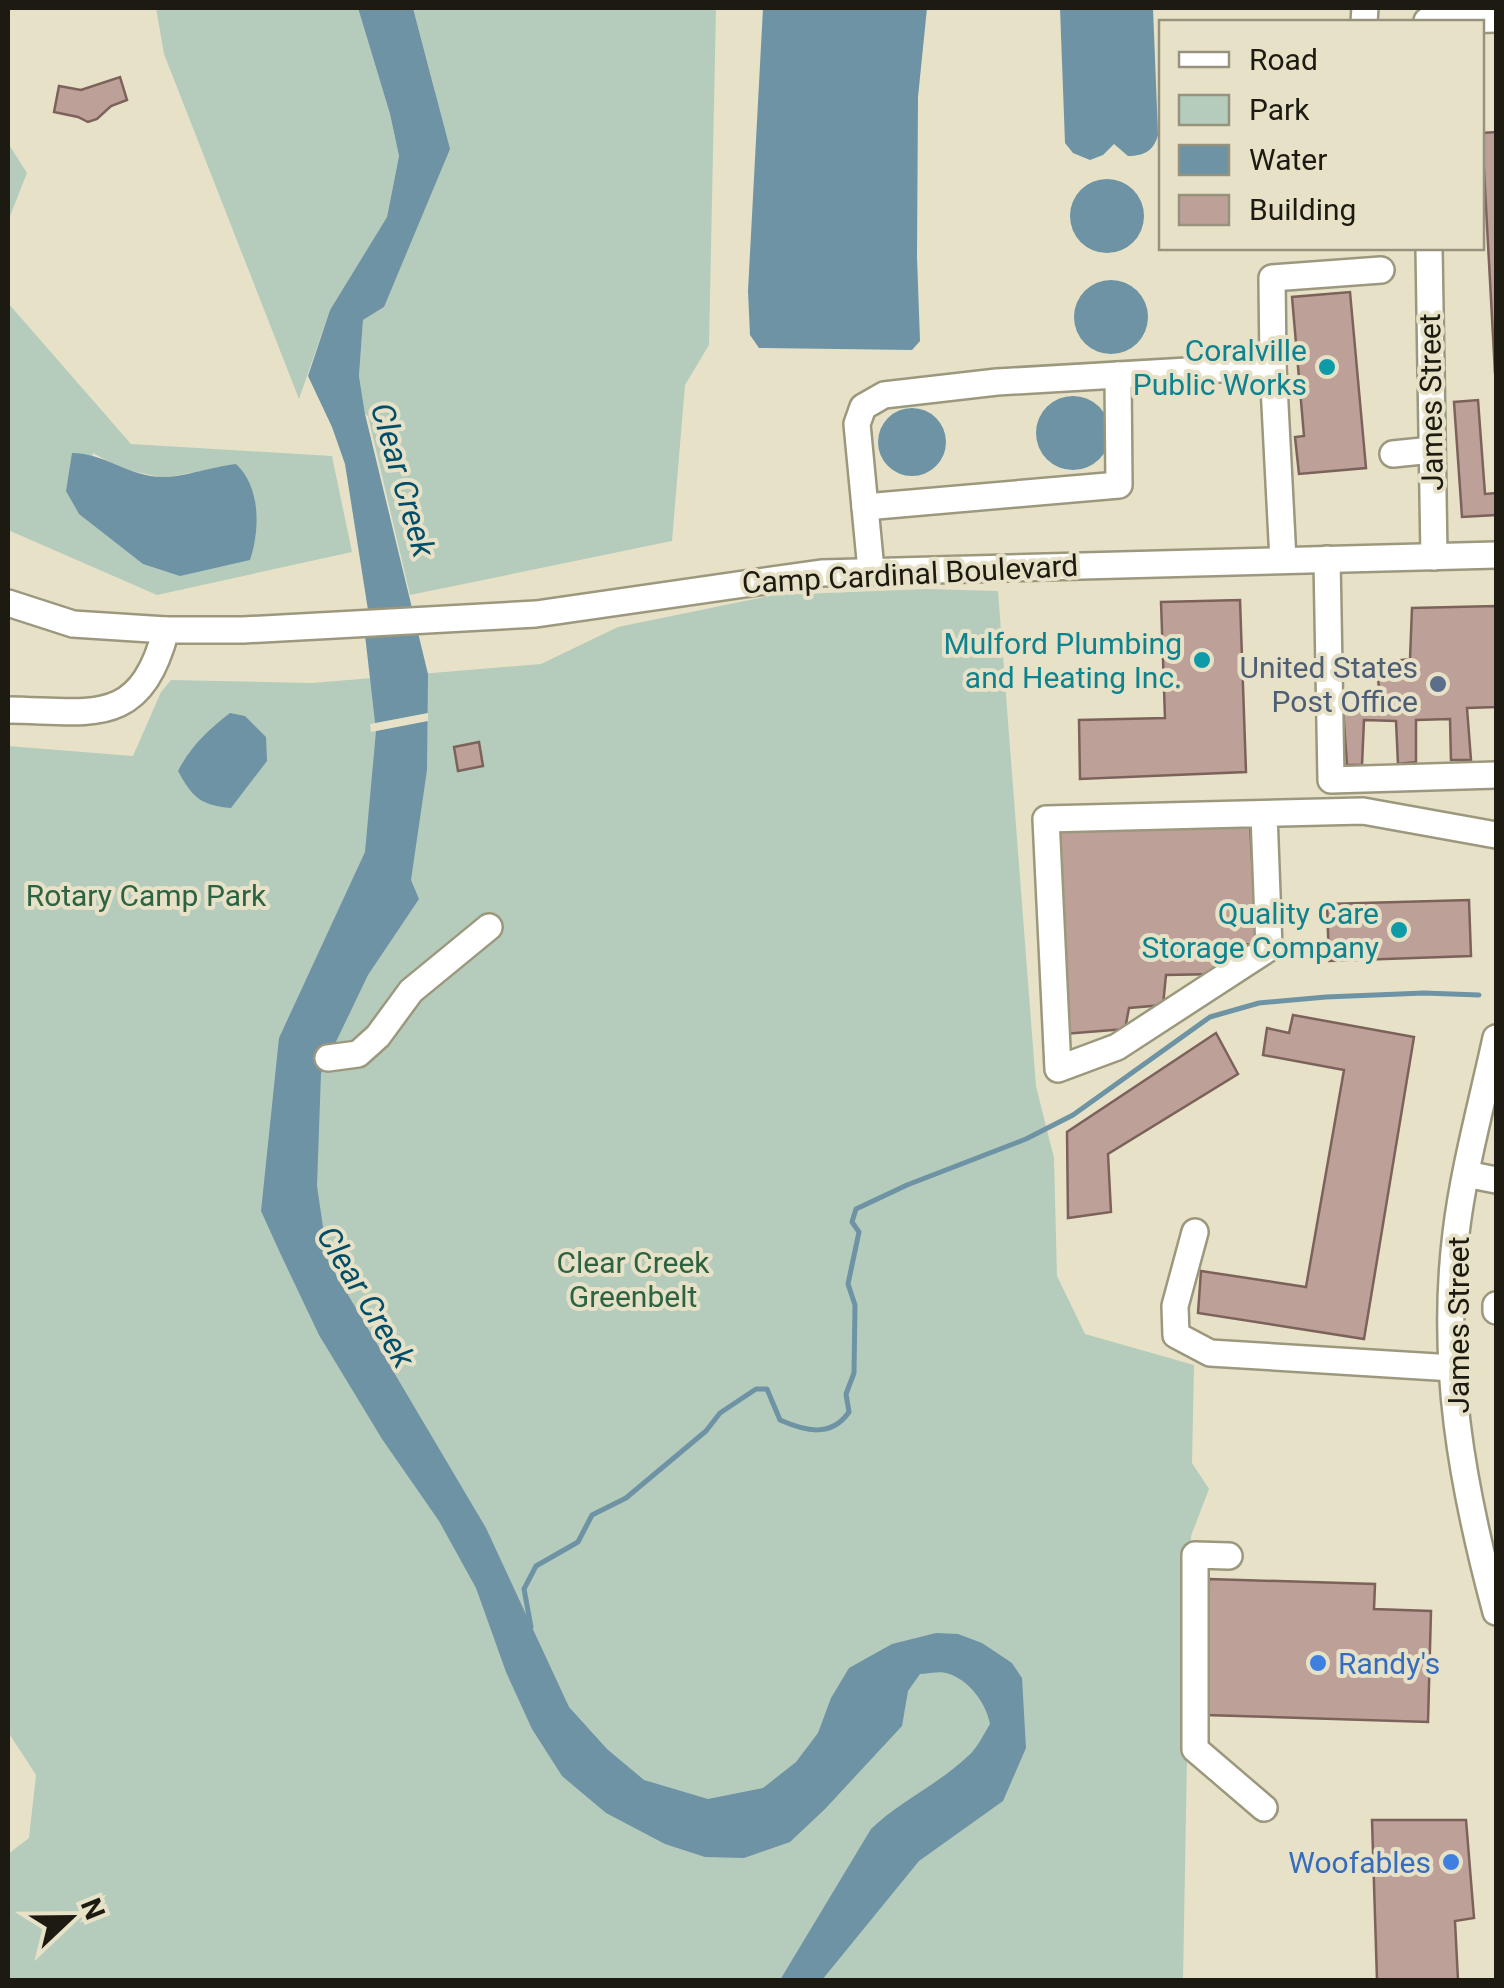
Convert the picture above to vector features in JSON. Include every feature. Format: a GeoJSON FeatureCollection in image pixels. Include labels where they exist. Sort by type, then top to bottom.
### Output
{"type":"FeatureCollection","features":[{"type":"Feature","properties":{"kind":"street"},"geometry":{"type":"LineString","coordinates":[[1427,17],[1496,18]]}},
{"type":"Feature","properties":{"kind":"street","name":"James Street"},"geometry":{"type":"LineString","coordinates":[[1428,250],[1434,557]]}},
{"type":"Feature","properties":{"kind":"street"},"geometry":{"type":"LineString","coordinates":[[1283,560],[1272,278],[1380,270]]}},
{"type":"Feature","properties":{"kind":"street"},"geometry":{"type":"LineString","coordinates":[[871,570],[857,424],[864,407],[884,395],[997,382],[1273,366]]}},
{"type":"Feature","properties":{"kind":"street"},"geometry":{"type":"LineString","coordinates":[[865,507],[1119,485],[1118,375]]}},
{"type":"Feature","properties":{"kind":"street"},"geometry":{"type":"LineString","coordinates":[[1392,454],[1432,450]]}},
{"type":"Feature","properties":{"kind":"street","name":"Camp Cardinal Boulevard"},"geometry":{"type":"LineString","coordinates":[[166,630],[484,618],[618,604],[723,584],[871,570],[1496,555]]}},
{"type":"Feature","properties":{"kind":"street"},"geometry":{"type":"LineString","coordinates":[[1327,559],[1331,780],[1496,775]]}},
{"type":"Feature","properties":{"kind":"street"},"geometry":{"type":"LineString","coordinates":[[8,585],[73,607],[166,630]]}},
{"type":"Feature","properties":{"kind":"street"},"geometry":{"type":"LineString","coordinates":[[8,603],[73,624],[166,630]]}},
{"type":"Feature","properties":{"kind":"street"},"geometry":{"type":"LineString","coordinates":[[8,710],[96,713],[136,696],[158,662],[166,630]]}},
{"type":"Feature","properties":{"kind":"street"},"geometry":{"type":"LineString","coordinates":[[1264,814],[1269,948],[1116,1047],[1058,1069],[1046,820],[1363,811],[1496,836]]}},
{"type":"Feature","properties":{"kind":"street"},"geometry":{"type":"LineString","coordinates":[[328,1058],[358,1054],[378,1036],[411,991],[490,927]]}},
{"type":"Feature","properties":{"kind":"street","name":"James Street"},"geometry":{"type":"LineString","coordinates":[[1496,1041],[1466,1174],[1452,1287],[1456,1416],[1471,1517],[1496,1612]]}},
{"type":"Feature","properties":{"kind":"street"},"geometry":{"type":"LineString","coordinates":[[1466,1174],[1496,1180]]}},
{"type":"Feature","properties":{"kind":"street"},"geometry":{"type":"LineString","coordinates":[[1195,1232],[1176,1306],[1176,1335],[1210,1353],[1453,1368]]}},
{"type":"Feature","properties":{"kind":"street"},"geometry":{"type":"LineString","coordinates":[[1229,1556],[1195,1554],[1195,1748],[1264,1808]]}},
{"type":"Feature","properties":{"kind":"green space"},"geometry":{"type":"Polygon","coordinates":[[[156,8],[358,8],[399,156],[387,217],[330,310],[299,399],[164,54],[156,8]]]}},
{"type":"Feature","properties":{"kind":"green space"},"geometry":{"type":"Polygon","coordinates":[[[413,8],[716,8],[709,345],[685,385],[672,541],[410,595],[359,376],[363,320],[384,307],[435,91],[413,8]]]}},
{"type":"Feature","properties":{"kind":"green space"},"geometry":{"type":"Polygon","coordinates":[[[8,143],[27,173],[8,221],[8,143]]]}},
{"type":"Feature","properties":{"kind":"green space"},"geometry":{"type":"Polygon","coordinates":[[[8,303],[131,444],[332,456],[352,552],[157,595],[8,530],[8,303]],[[93,453],[79,514],[237,464],[164,478],[122,469],[93,453]]]}},
{"type":"Feature","properties":{"kind":"green space","name":"Clear Creek Greenbelt"},"geometry":{"type":"Polygon","coordinates":[[[927,589],[998,591],[1036,1086],[1054,1158],[1057,1276],[1085,1334],[1194,1365],[1192,1463],[1209,1489],[1191,1536],[1183,1980],[8,1980],[8,1854],[29,1838],[36,1775],[8,1732],[8,746],[133,756],[161,692],[171,680],[312,683],[541,664],[618,627],[774,595],[927,589]]]}},
{"type":"Feature","properties":{"kind":"water"},"geometry":{"type":"Polygon","coordinates":[[[358,8],[413,8],[450,149],[384,307],[363,320],[359,376],[365,414],[428,674],[427,770],[411,880],[419,899],[368,975],[321,1073],[317,1186],[328,1261],[486,1528],[569,1707],[607,1749],[644,1780],[708,1799],[763,1788],[796,1762],[818,1733],[831,1698],[849,1668],[892,1644],[936,1633],[958,1634],[982,1643],[1012,1663],[1022,1678],[1026,1748],[1003,1801],[919,1861],[822,1980],[780,1980],[871,1829],[977,1746],[990,1724],[975,1693],[946,1673],[920,1674],[908,1691],[902,1726],[825,1809],[790,1842],[744,1858],[705,1857],[665,1844],[606,1813],[562,1776],[532,1729],[506,1672],[476,1588],[439,1521],[382,1439],[319,1335],[261,1211],[279,1038],[365,852],[376,731],[365,635],[368,610],[345,464],[308,376],[330,310],[387,217],[399,156],[358,8]]]}},
{"type":"Feature","properties":{"kind":"water"},"geometry":{"type":"Polygon","coordinates":[[[763,8],[927,8],[918,97],[920,341],[912,350],[759,348],[750,335],[748,291],[763,8]]]}},
{"type":"Feature","properties":{"kind":"water"},"geometry":{"type":"Polygon","coordinates":[[[1060,8],[1153,8],[1158,135],[1148,151],[1128,156],[1114,144],[1103,155],[1090,160],[1073,153],[1065,143],[1060,8]]]}},
{"type":"Feature","properties":{"kind":"water"},"geometry":{"type":"Polygon","coordinates":[[[1107,179],[1133,190],[1144,216],[1133,242],[1107,253],[1081,242],[1070,216],[1081,190],[1107,179]]]}},
{"type":"Feature","properties":{"kind":"water"},"geometry":{"type":"Polygon","coordinates":[[[1111,280],[1137,291],[1148,317],[1137,343],[1111,354],[1085,343],[1074,317],[1085,291],[1111,280]]]}},
{"type":"Feature","properties":{"kind":"water"},"geometry":{"type":"Polygon","coordinates":[[[1073,396],[1099,407],[1110,433],[1099,459],[1073,470],[1047,459],[1036,433],[1047,407],[1073,396]]]}},
{"type":"Feature","properties":{"kind":"water"},"geometry":{"type":"Polygon","coordinates":[[[912,408],[936,418],[946,442],[936,466],[912,476],[888,466],[878,442],[888,418],[912,408]]]}},
{"type":"Feature","properties":{"kind":"water"},"geometry":{"type":"Polygon","coordinates":[[[72,453],[152,476],[172,477],[236,464],[250,484],[256,509],[256,536],[250,560],[180,576],[143,564],[79,514],[66,491],[72,453]]]}},
{"type":"Feature","properties":{"kind":"water"},"geometry":{"type":"Polygon","coordinates":[[[230,713],[245,716],[266,737],[267,761],[231,808],[198,799],[178,771],[201,739],[230,713]]]}},
{"type":"Feature","properties":{"kind":"pier"},"geometry":{"type":"Polygon","coordinates":[[[428,713],[428,721],[371,732],[370,724],[428,713]]]}},
{"type":"Feature","properties":{"kind":"building"},"geometry":{"type":"Polygon","coordinates":[[[120,77],[127,100],[111,106],[97,119],[88,122],[54,112],[59,86],[81,90],[120,77]]]}},
{"type":"Feature","properties":{"kind":"building"},"geometry":{"type":"Polygon","coordinates":[[[1496,132],[1496,373],[1484,170],[1484,133],[1496,132]]]}},
{"type":"Feature","properties":{"kind":"building","name":"Coralville Public Works"},"geometry":{"type":"Polygon","coordinates":[[[1350,292],[1366,468],[1299,474],[1295,437],[1304,436],[1292,297],[1350,292]]]}},
{"type":"Feature","properties":{"kind":"building"},"geometry":{"type":"Polygon","coordinates":[[[1478,400],[1485,494],[1496,493],[1496,515],[1462,517],[1454,402],[1478,400]]]}},
{"type":"Feature","properties":{"kind":"building","name":"Mulford Plumbing and Heating Inc."},"geometry":{"type":"Polygon","coordinates":[[[1240,600],[1246,772],[1080,779],[1079,720],[1165,718],[1161,602],[1240,600]]]}},
{"type":"Feature","properties":{"kind":"building","name":"United States Post Office"},"geometry":{"type":"Polygon","coordinates":[[[1496,606],[1496,707],[1467,708],[1471,760],[1451,760],[1450,719],[1416,720],[1416,762],[1398,764],[1396,721],[1364,720],[1362,765],[1347,765],[1343,709],[1381,704],[1376,663],[1410,659],[1412,608],[1496,606]]]}},
{"type":"Feature","properties":{"kind":"building"},"geometry":{"type":"Polygon","coordinates":[[[479,742],[483,766],[458,771],[454,747],[479,742]]]}},
{"type":"Feature","properties":{"kind":"building"},"geometry":{"type":"Polygon","coordinates":[[[1250,824],[1257,944],[1218,945],[1219,974],[1166,975],[1163,1005],[1129,1008],[1125,1029],[1064,1034],[1057,829],[1250,824]]]}},
{"type":"Feature","properties":{"kind":"building","name":"Quality Care Storage Company"},"geometry":{"type":"Polygon","coordinates":[[[1469,900],[1471,956],[1329,961],[1327,904],[1469,900]]]}},
{"type":"Feature","properties":{"kind":"building"},"geometry":{"type":"Polygon","coordinates":[[[1293,1015],[1414,1037],[1364,1339],[1198,1313],[1201,1271],[1306,1287],[1344,1070],[1263,1055],[1267,1028],[1289,1033],[1293,1015]]]}},
{"type":"Feature","properties":{"kind":"building"},"geometry":{"type":"Polygon","coordinates":[[[1216,1033],[1238,1074],[1108,1154],[1111,1212],[1068,1218],[1067,1132],[1216,1033]]]}},
{"type":"Feature","properties":{"kind":"building","name":"Randy's"},"geometry":{"type":"Polygon","coordinates":[[[1209,1579],[1375,1584],[1374,1609],[1431,1611],[1428,1722],[1205,1715],[1209,1579]]]}},
{"type":"Feature","properties":{"kind":"building"},"geometry":{"type":"Polygon","coordinates":[[[1372,1820],[1466,1820],[1474,1918],[1455,1921],[1458,1980],[1377,1980],[1372,1820]]]}},
{"type":"Feature","properties":{"kind":"waterway"},"geometry":{"type":"LineString","coordinates":[[531,1627],[524,1589],[536,1566],[578,1542],[592,1515],[626,1498],[706,1431],[720,1413],[756,1389],[767,1389],[780,1420],[799,1427],[826,1429],[849,1412],[846,1394],[854,1373],[855,1305],[848,1284],[859,1232],[852,1222],[856,1209],[1026,1139],[1073,1115],[1210,1017],[1259,1003],[1326,997],[1479,995]]}},
{"type":"Feature","properties":{"kind":"place","name":"Coralville Public Works"},"geometry":{"type":"Point","coordinates":[1327,367]}},
{"type":"Feature","properties":{"kind":"place","name":"Mulford Plumbing and Heating Inc."},"geometry":{"type":"Point","coordinates":[1202,660]}},
{"type":"Feature","properties":{"kind":"place","name":"United States Post Office"},"geometry":{"type":"Point","coordinates":[1438,684]}},
{"type":"Feature","properties":{"kind":"place","name":"Quality Care Storage Company"},"geometry":{"type":"Point","coordinates":[1399,930]}},
{"type":"Feature","properties":{"kind":"place","name":"Randy's"},"geometry":{"type":"Point","coordinates":[1318,1663]}},
{"type":"Feature","properties":{"kind":"place","name":"Woofables"},"geometry":{"type":"Point","coordinates":[1451,1862]}},
{"type":"Feature","properties":{"kind":"water label","name":"Clear Creek"},"geometry":{"type":"Point","coordinates":[403,480]}},
{"type":"Feature","properties":{"kind":"water label","name":"Clear Creek"},"geometry":{"type":"Point","coordinates":[366,1297]}},
{"type":"Feature","properties":{"kind":"park label","name":"Rotary Camp Park"},"geometry":{"type":"Point","coordinates":[146,895]}}]}
